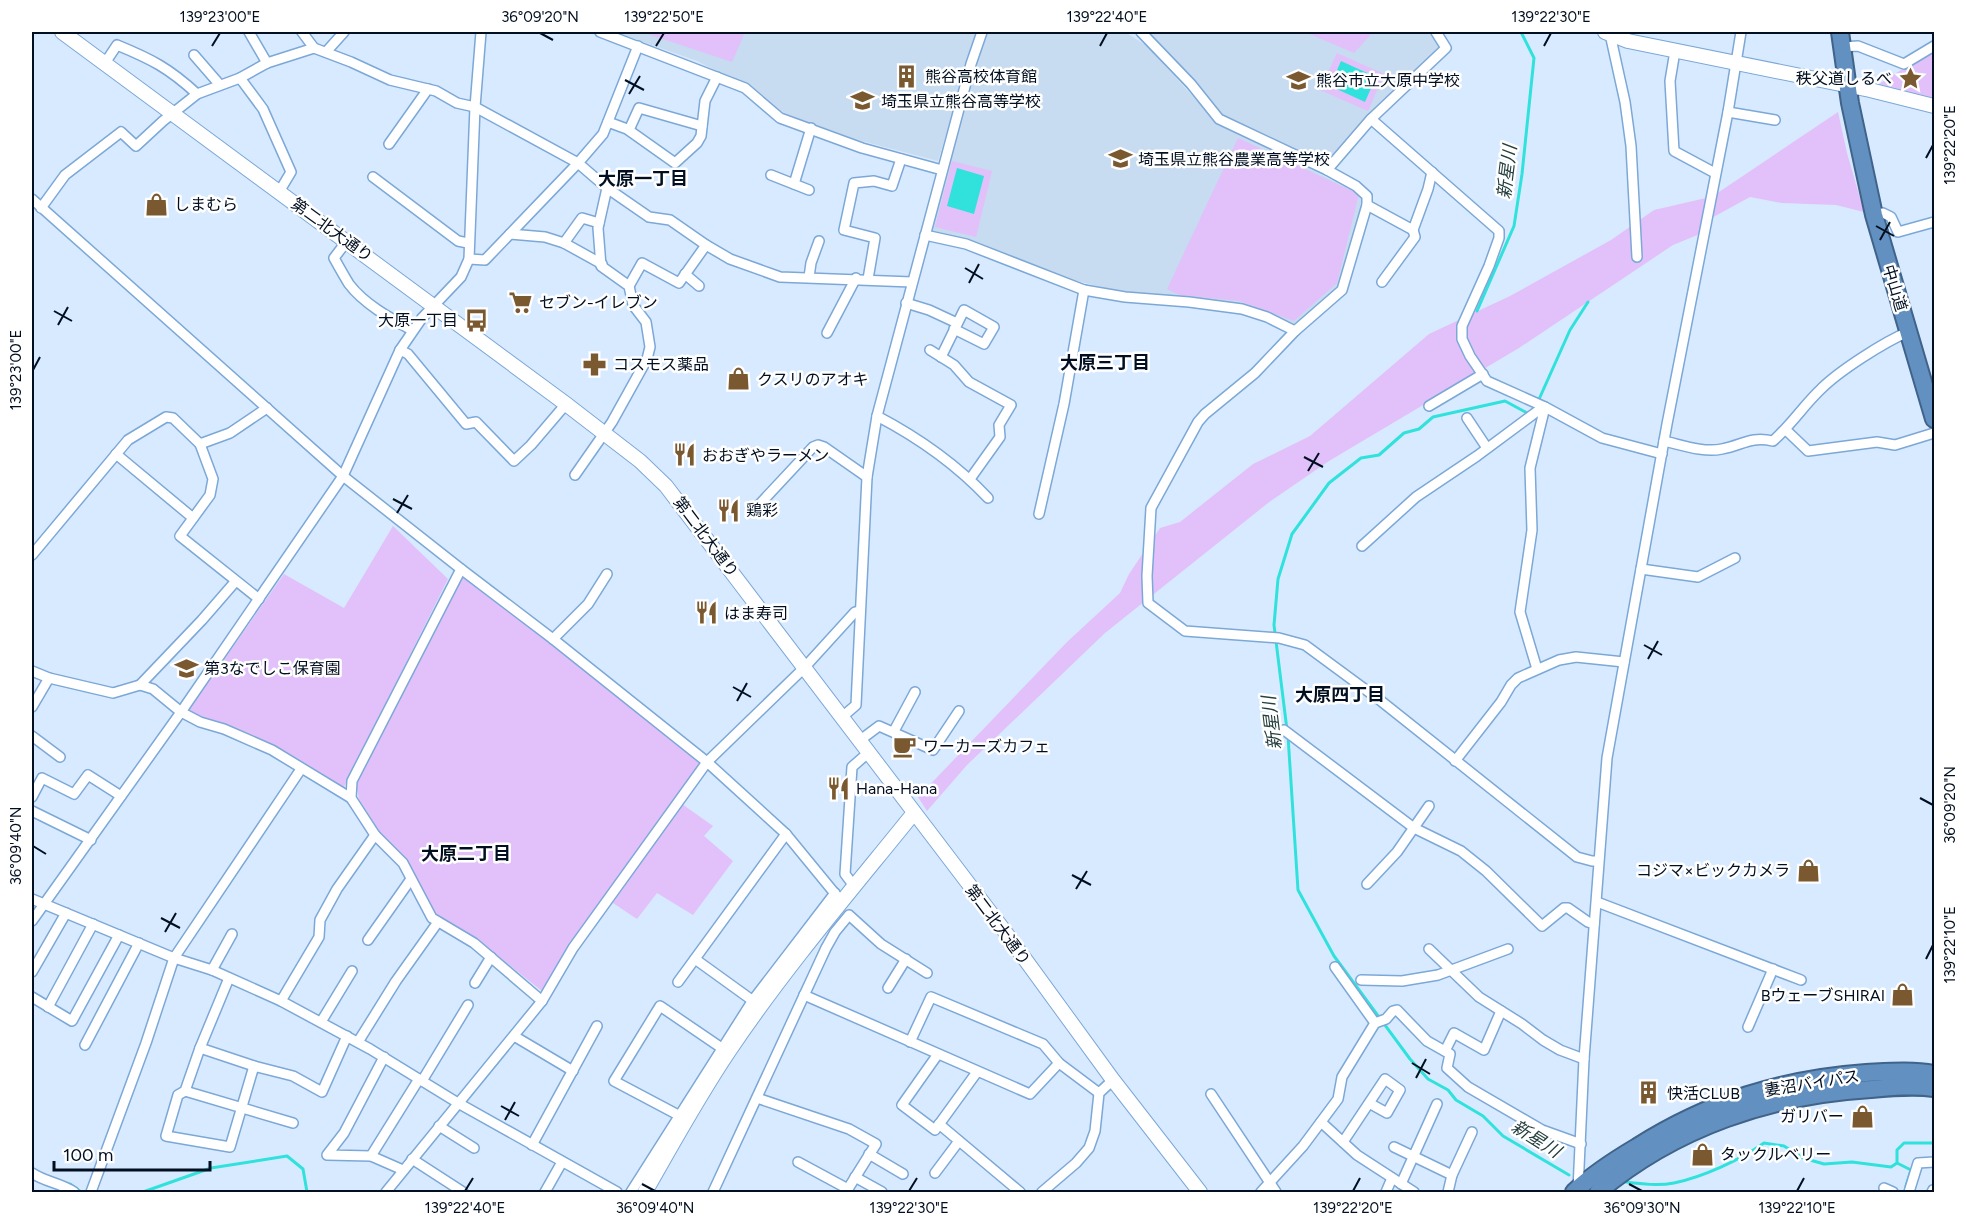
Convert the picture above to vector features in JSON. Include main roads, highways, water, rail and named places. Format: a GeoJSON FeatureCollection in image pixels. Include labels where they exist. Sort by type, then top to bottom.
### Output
{"type":"FeatureCollection","features":[{"type":"Feature","properties":{"kind":"highway","name":"中山道"},"geometry":{"type":"LineString","coordinates":[[1829,32],[1835,73],[1854,87]]}},
{"type":"Feature","properties":{"kind":"highway","name":"中山道"},"geometry":{"type":"LineString","coordinates":[[1841,39],[1854,87],[1874,215],[1935,419]]}},
{"type":"Feature","properties":{"kind":"highway","name":"妻沼バイパス"},"geometry":{"type":"LineString","coordinates":[[1577,1191],[1620,1157],[1663,1131],[1733,1098],[1779,1086],[1849,1075],[1891,1072],[1935,1074]]}},
{"type":"Feature","properties":{"kind":"highway","name":"妻沼バイパス"},"geometry":{"type":"LineString","coordinates":[[1598,1192],[1628,1169],[1670,1143],[1741,1112],[1793,1098],[1849,1090],[1892,1087],[1935,1088]]}},
{"type":"Feature","properties":{"kind":"waterway","name":"新星川"},"geometry":{"type":"LineString","coordinates":[[1477,311],[1514,226],[1534,58],[1521,32]]}},
{"type":"Feature","properties":{"kind":"waterway","name":"新星川"},"geometry":{"type":"LineString","coordinates":[[1287,730],[1274,625],[1278,579],[1292,534],[1329,483],[1361,458],[1379,455],[1404,433],[1419,429],[1433,417],[1505,401],[1529,414],[1536,406],[1570,330],[1588,302]]}},
{"type":"Feature","properties":{"kind":"waterway","name":"新星川"},"geometry":{"type":"LineString","coordinates":[[1288,736],[1298,890],[1334,956],[1410,1059],[1428,1079],[1448,1090],[1456,1100],[1483,1116],[1503,1136],[1569,1175]]}},
{"type":"Feature","properties":{"kind":"waterway","name":"新星川"},"geometry":{"type":"LineString","coordinates":[[1626,1182],[1662,1184],[1697,1177],[1744,1156],[1764,1143],[1784,1146],[1803,1158],[1824,1164],[1852,1162],[1891,1167],[1897,1163],[1897,1150],[1904,1143],[1934,1143]]}},
{"type":"Feature","properties":{"kind":"waterway"},"geometry":{"type":"LineString","coordinates":[[143,1192],[211,1168],[287,1156],[303,1169],[307,1192]]}},
{"type":"Feature","properties":{"kind":"waterway"},"geometry":{"type":"LineString","coordinates":[[1897,1163],[1911,1170],[1906,1186]]}},
{"type":"Feature","properties":{"kind":"waterway"},"geometry":{"type":"LineString","coordinates":[[61,1192],[70,1184],[81,1192]]}},
{"type":"Feature","properties":{"kind":"place","name":"熊谷高校体育館"},"geometry":{"type":"Point","coordinates":[907,76]}},
{"type":"Feature","properties":{"kind":"place","name":"秩父道しるべ"},"geometry":{"type":"Point","coordinates":[1910,78]}},
{"type":"Feature","properties":{"kind":"place","name":"熊谷市立大原中学校"},"geometry":{"type":"Point","coordinates":[1298,80]}},
{"type":"Feature","properties":{"kind":"place","name":"埼玉県立熊谷高等学校"},"geometry":{"type":"Point","coordinates":[863,101]}},
{"type":"Feature","properties":{"kind":"place","name":"埼玉県立熊谷農業高等学校"},"geometry":{"type":"Point","coordinates":[1120,159]}},
{"type":"Feature","properties":{"kind":"place","name":"しまむら"},"geometry":{"type":"Point","coordinates":[156,204]}},
{"type":"Feature","properties":{"kind":"place","name":"セブン-イレブン"},"geometry":{"type":"Point","coordinates":[521,302]}},
{"type":"Feature","properties":{"kind":"place","name":"大原一丁目"},"geometry":{"type":"Point","coordinates":[476,320]}},
{"type":"Feature","properties":{"kind":"place","name":"コスモス薬品"},"geometry":{"type":"Point","coordinates":[595,364]}},
{"type":"Feature","properties":{"kind":"place","name":"クスリのアオキ"},"geometry":{"type":"Point","coordinates":[739,379]}},
{"type":"Feature","properties":{"kind":"place","name":"おおぎやラーメン"},"geometry":{"type":"Point","coordinates":[684,455]}},
{"type":"Feature","properties":{"kind":"place","name":"鶏彩"},"geometry":{"type":"Point","coordinates":[728,510]}},
{"type":"Feature","properties":{"kind":"place","name":"はま寿司"},"geometry":{"type":"Point","coordinates":[706,613]}},
{"type":"Feature","properties":{"kind":"place","name":"第3なでしこ保育園"},"geometry":{"type":"Point","coordinates":[186,668]}},
{"type":"Feature","properties":{"kind":"place","name":"ワーカーズカフェ"},"geometry":{"type":"Point","coordinates":[905,746]}},
{"type":"Feature","properties":{"kind":"place","name":"Hana-Hana"},"geometry":{"type":"Point","coordinates":[838,788]}},
{"type":"Feature","properties":{"kind":"place","name":"コジマ×ビックカメラ"},"geometry":{"type":"Point","coordinates":[1808,870]}},
{"type":"Feature","properties":{"kind":"place","name":"BウェーブSHIRAI"},"geometry":{"type":"Point","coordinates":[1903,995]}},
{"type":"Feature","properties":{"kind":"place","name":"快活CLUB"},"geometry":{"type":"Point","coordinates":[1649,1093]}},
{"type":"Feature","properties":{"kind":"place","name":"ガリバー"},"geometry":{"type":"Point","coordinates":[1862,1116]}},
{"type":"Feature","properties":{"kind":"place","name":"タックルベリー"},"geometry":{"type":"Point","coordinates":[1702,1154]}},
{"type":"Feature","properties":{"kind":"district","name":"大原一丁目"},"geometry":{"type":"Point","coordinates":[643,179]}},
{"type":"Feature","properties":{"kind":"district","name":"大原三丁目"},"geometry":{"type":"Point","coordinates":[1105,363]}},
{"type":"Feature","properties":{"kind":"district","name":"大原四丁目"},"geometry":{"type":"Point","coordinates":[1340,695]}},
{"type":"Feature","properties":{"kind":"district","name":"大原二丁目"},"geometry":{"type":"Point","coordinates":[466,854]}}]}
